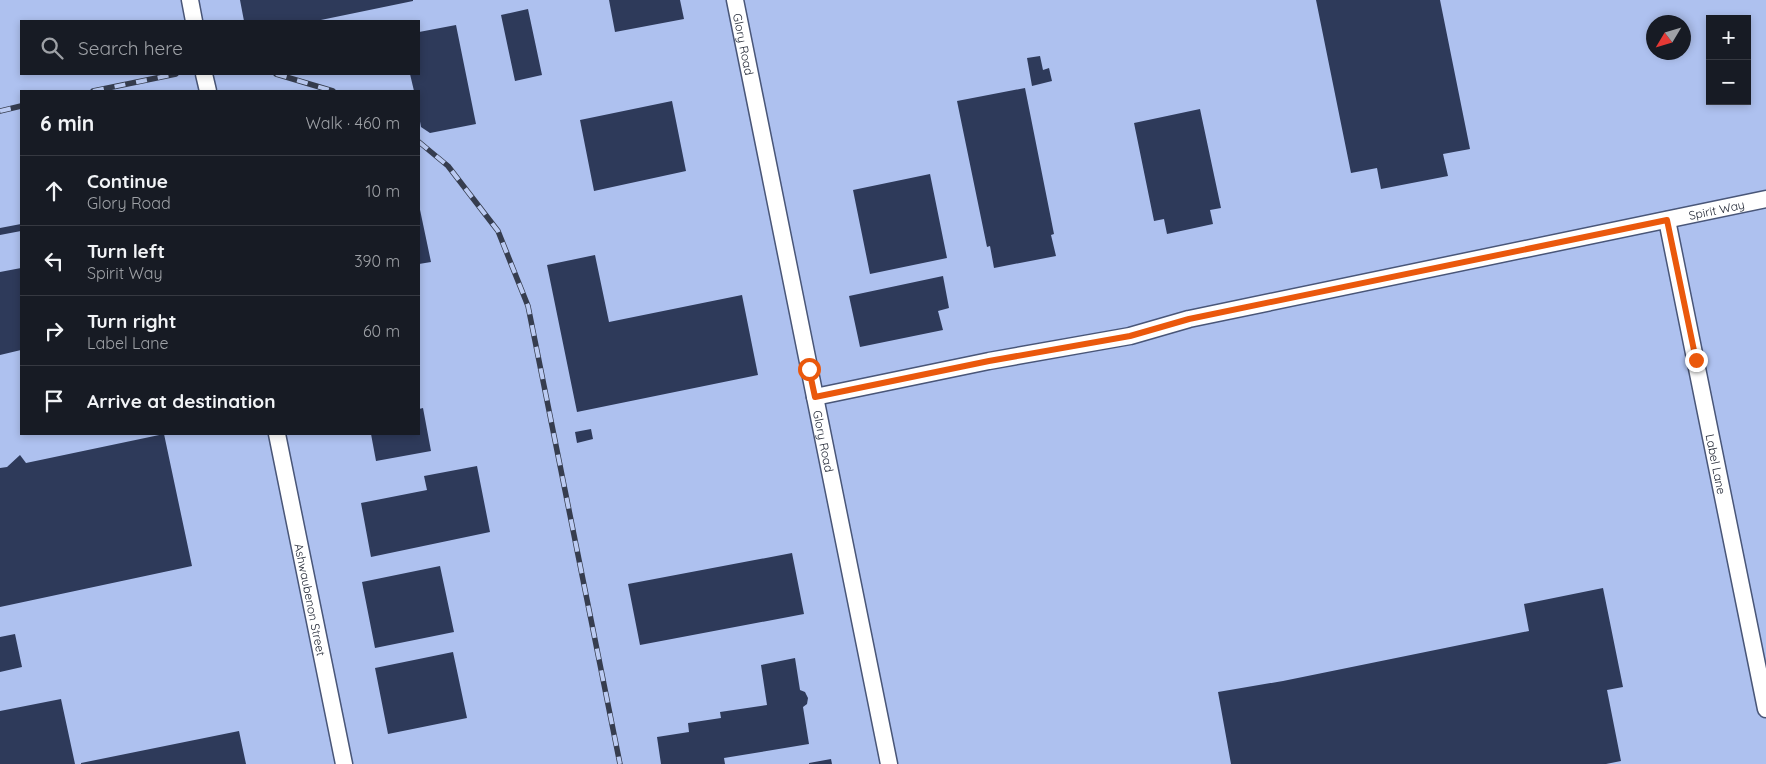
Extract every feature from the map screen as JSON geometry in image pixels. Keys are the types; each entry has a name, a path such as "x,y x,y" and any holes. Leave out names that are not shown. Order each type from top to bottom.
{"street":[{"path":"190,0 194,20"},
{"name":"Glory Road","path":"735,0 889,764"},
{"path":"204,75 208,90"},
{"name":"Spirit Way","path":"815,397 989,361 1130,336 1189,319 1766,199"},
{"name":"Label Lane","path":"1667,220 1766,709"},
{"name":"Ashwaubenon Street","path":"277,435 344,764"}],"shaded area":[{"path":"0,0 1766,0 1766,764 0,764"}],"building":[{"path":"240,0 413,0 321,20 244,20"},
{"path":"609,0 680,0 684,19 615,32"},
{"path":"1316,0 1440,0 1470,149 1443,154 1448,176 1381,189 1377,168 1351,173"},
{"path":"528,9 542,75 515,81 501,15"},
{"path":"456,25 476,124 430,133 421,127 420,90 414,90 410,75 420,75 420,32"},
{"path":"1040,56 1043,70 1049,68 1052,81 1032,86 1027,58"},
{"path":"1025,88 1054,234 1051,235 1056,256 994,268 990,246 987,247 957,101"},
{"path":"672,101 686,171 594,191 580,120"},
{"path":"1200,109 1221,208 1210,210 1213,224 1167,234 1164,219 1154,221 1134,123"},
{"path":"930,174 947,258 870,274 853,190"},
{"path":"420,210 431,262 420,264"},
{"path":"20,224 20,231 0,235 0,228"},
{"path":"595,255 609,322 742,295 758,375 577,412 547,265"},
{"path":"20,268 20,350 0,355 0,272"},
{"path":"943,276 949,308 938,311 943,330 860,347 849,296"},
{"path":"423,408 431,451 376,461 371,435 420,435 420,409"},
{"path":"591,429 593,439 577,443 575,432"},
{"path":"164,435 192,566 0,607 0,468 7,467 20,455 26,463"},
{"path":"477,466 490,532 371,557 361,503 427,490 424,476"},
{"path":"792,553 804,614 640,645 628,584"},
{"path":"440,566 454,632 375,648 362,582"},
{"path":"1603,588 1623,687 1607,690 1621,761 1606,764 1231,764 1218,692 1283,681 1529,631 1524,604"},
{"path":"15,634 22,667 0,672 0,637"},
{"path":"453,652 467,718 388,734 375,668"},
{"path":"795,658 800,690 805,692 808,698 807,704 803,707 809,744 724,758 725,764 661,764 657,737 689,732 688,723 721,718 720,712 767,705 761,665"},
{"path":"61,699 75,764 0,764 0,711"},
{"path":"239,731 246,764 81,764 81,763"},
{"path":"831,759 832,764 809,764 809,763"}],"railway":[{"path":"98,90 171,75"},
{"path":"279,75 330,90"},
{"path":"0,111 20,106"},
{"path":"420,143 448,166 498,231 528,306 620,764"}],"route":[{"path":"809,369 815,397 989,361 1130,336 1189,319 1667,220 1696,360"}]}
